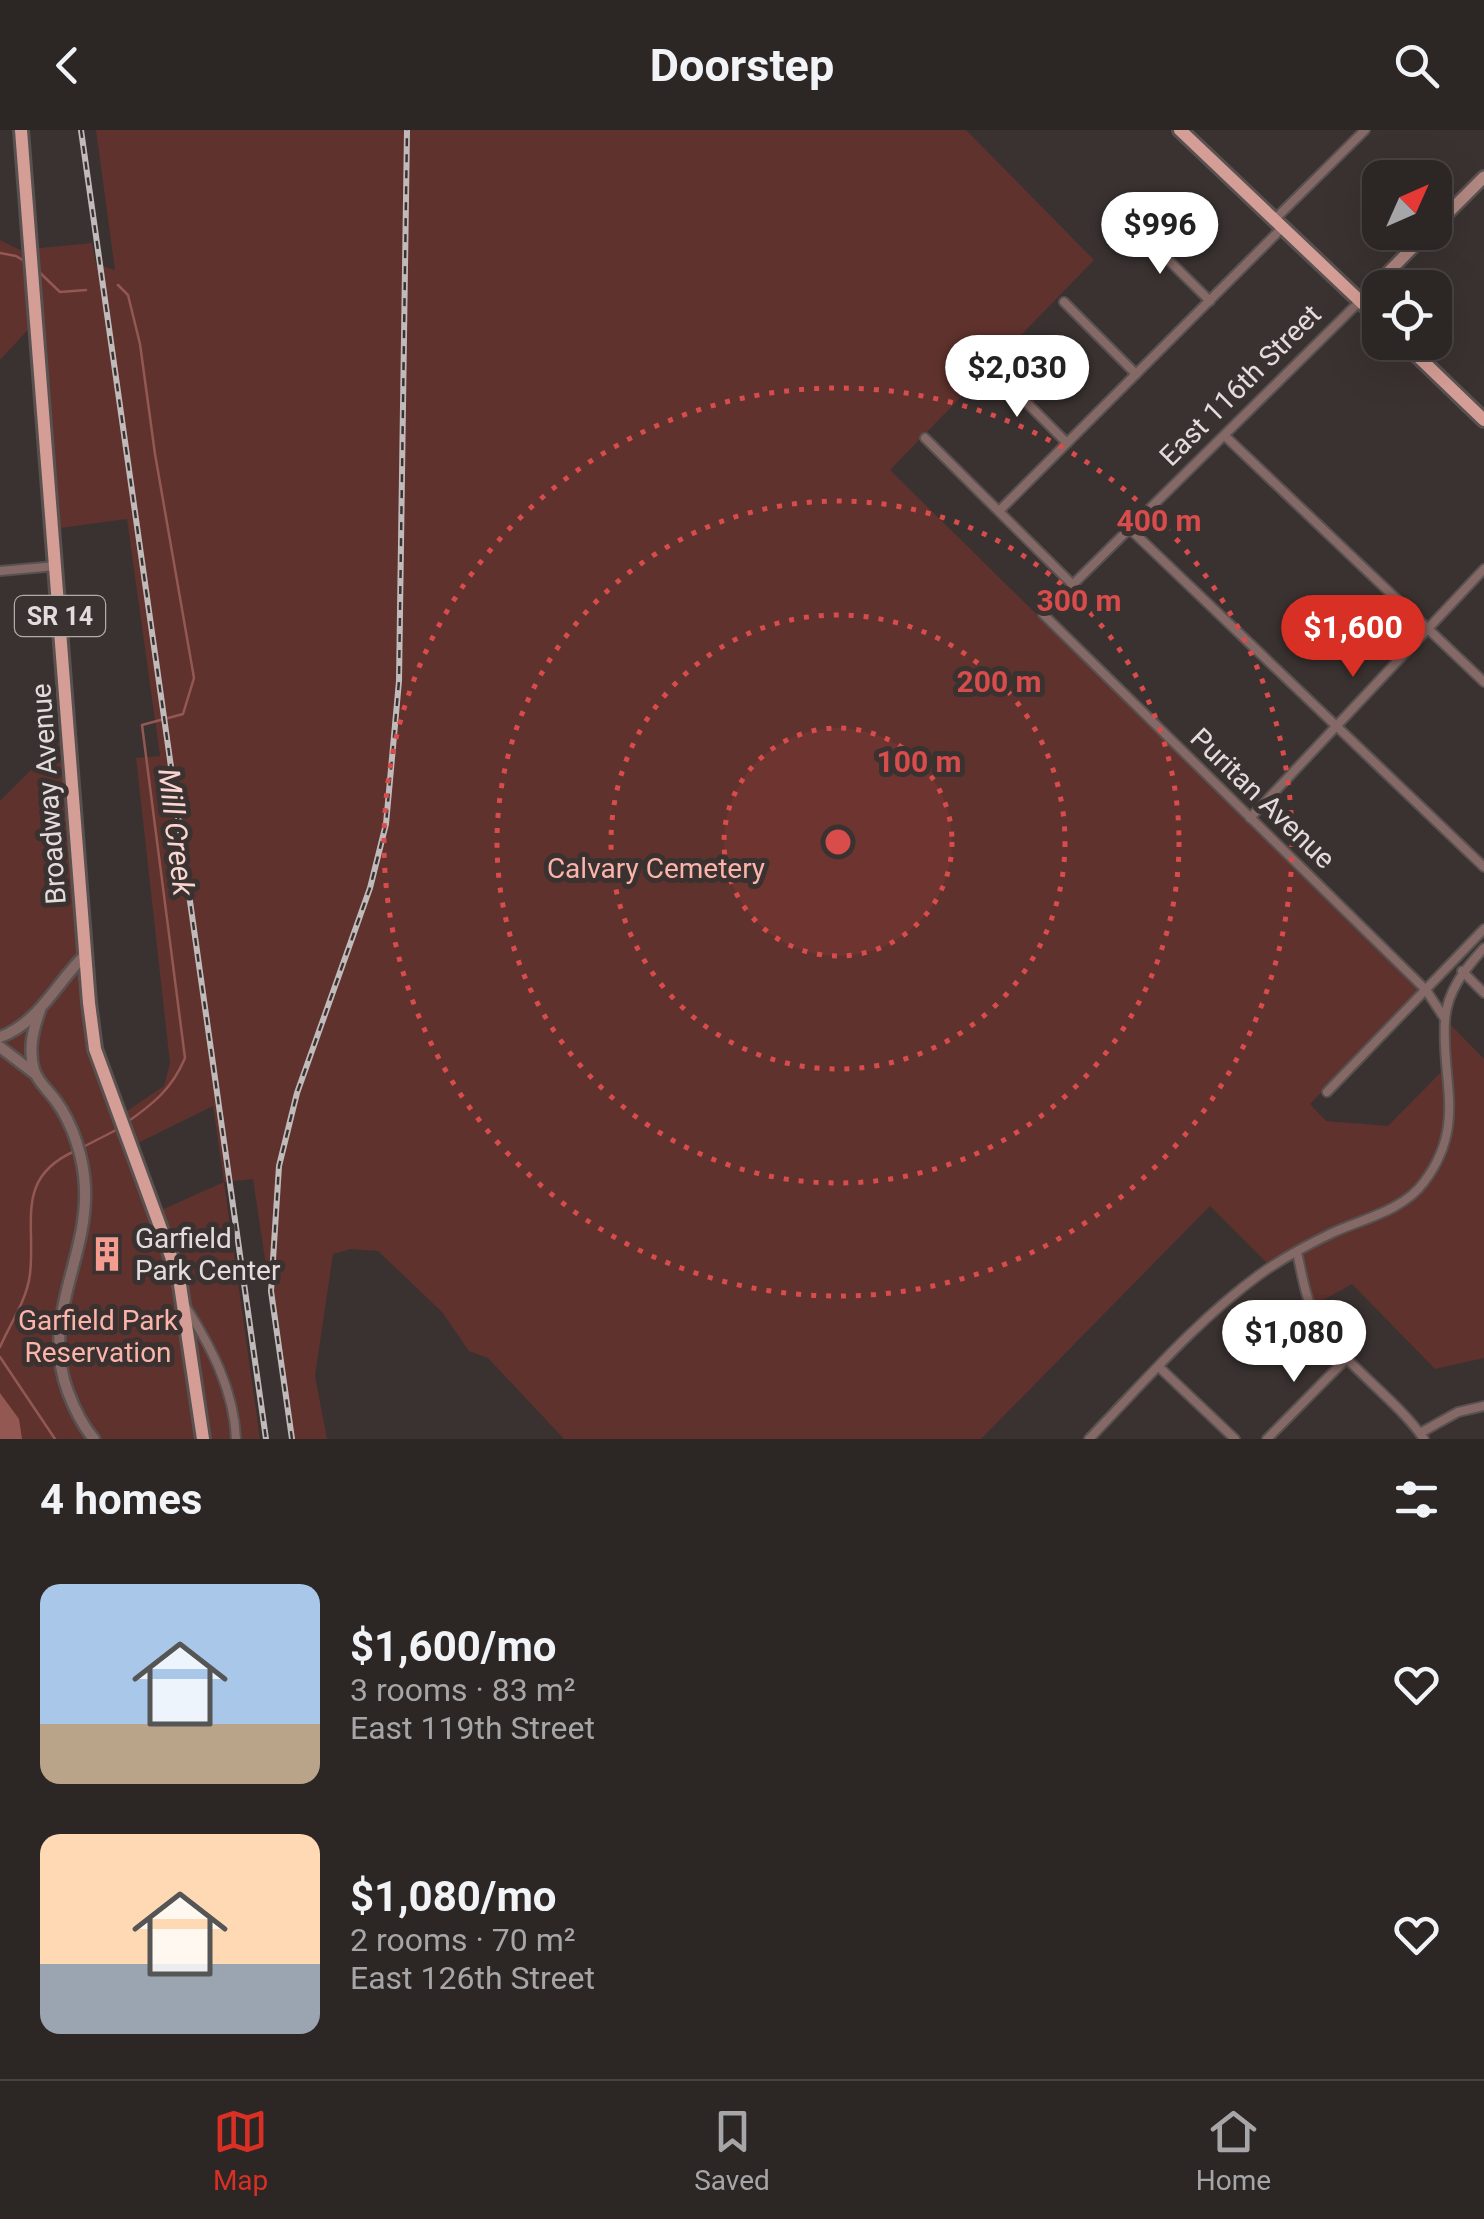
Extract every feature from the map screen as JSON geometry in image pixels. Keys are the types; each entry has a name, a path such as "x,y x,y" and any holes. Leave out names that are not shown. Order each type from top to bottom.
{"main road":[{"name":"Broadway Avenue","path":"21,130 95,1049 180,1278 204,1439"},
{"path":"1180,130 1195,137 1278,225 1360,301"},
{"path":"1452,209 1484,177"},
{"name":"East 116th Street","path":"1360,301 1410,250"},
{"path":"1422,360 1484,420"}],"street":[{"path":"1000,510 1210,301 1365,130"},
{"path":"1136,228 1210,301"},
{"name":"East 116th Street","path":"1043,614 1360,301"},
{"path":"1064,302 1136,374"},
{"path":"994,370 1067,443"},
{"path":"1225,436 1484,682"},
{"path":"925,438 1074,586"},
{"path":"1131,530 1484,868"},
{"path":"0,571 56,566"},
{"path":"1250,818 1484,569"},
{"name":"Puritan Avenue","path":"1043,614 1426,990 1445,1019"},
{"path":"1327,1092 1484,929"},
{"path":"1088,1439 1260,1274 1332,1233 1383,1213 1422,1186 1446,1138 1452,1107 1445,1019 1462,972 1484,948"},
{"path":"0,1037 22,1026 40,1010 85,955"},
{"path":"1452,961 1484,993"},
{"path":"34,1074 30,1046 40,1010"},
{"path":"0,1047 34,1074 60,1105 78,1150 85,1188 82,1228 62,1303 57,1339 61,1373 73,1405 94,1439"},
{"path":"1298,1252 1307,1296 1319,1325 1422,1436 1458,1412 1484,1406"},
{"path":"184,1303 213,1350 236,1422 236,1439"},
{"path":"1267,1439 1348,1357"},
{"path":"1160,1366 1234,1439"}],"green space":[{"name":"Calvary Cemetery","path":"96,130 966,130 1094,260 890,470 1420,992 1310,1104 1326,1121 1388,1126 1448,1065 1445,1019 1484,1059 1484,1358 1435,1369 1352,1284 1311,1307 1297,1252 1271,1267 1210,1206 981,1439 564,1439 488,1358 469,1351 442,1312 378,1251 350,1249 333,1254 315,1376 327,1439 292,1439 253,1179 224,1182 260,1439 0,1439 0,801 67,734 95,1049 121,1115 164,1086 170,1063 136,758 160,756 127,519 53,529 35,322 0,360 0,240 20,250 92,243 96,264 115,270","holes":["213,1106 224,1182 157,1212 132,1146"]}],"shaded area":[{"path":"0,1393 19,1419 22,1439 0,1439"}],"waterway":[{"name":"Mill Creek","path":"0,253 26,262"},
{"name":"Mill Creek","path":"37,270 60,292 86,290"},
{"name":"Mill Creek","path":"118,285 128,295 140,344 194,678 183,714 142,725 185,1058 161,1095 126,1123"},
{"name":"Mill Creek","path":"83,1147 120,1128"},
{"name":"Mill Creek","path":"0,1347 28,1284 36,1188 43,1174 75,1151"},
{"name":"Mill Creek","path":"0,1357 55,1439"}],"railway":[{"path":"81,130 266,1439"},
{"path":"292,1439 271,1291 279,1166 297,1093 370,888 386,824 399,681 407,130"}],"place":[{"name":"Garfield Park Center","path":"107,1254"}],"park label":[{"name":"Garfield Park Reservation","path":"98,1336"}]}
